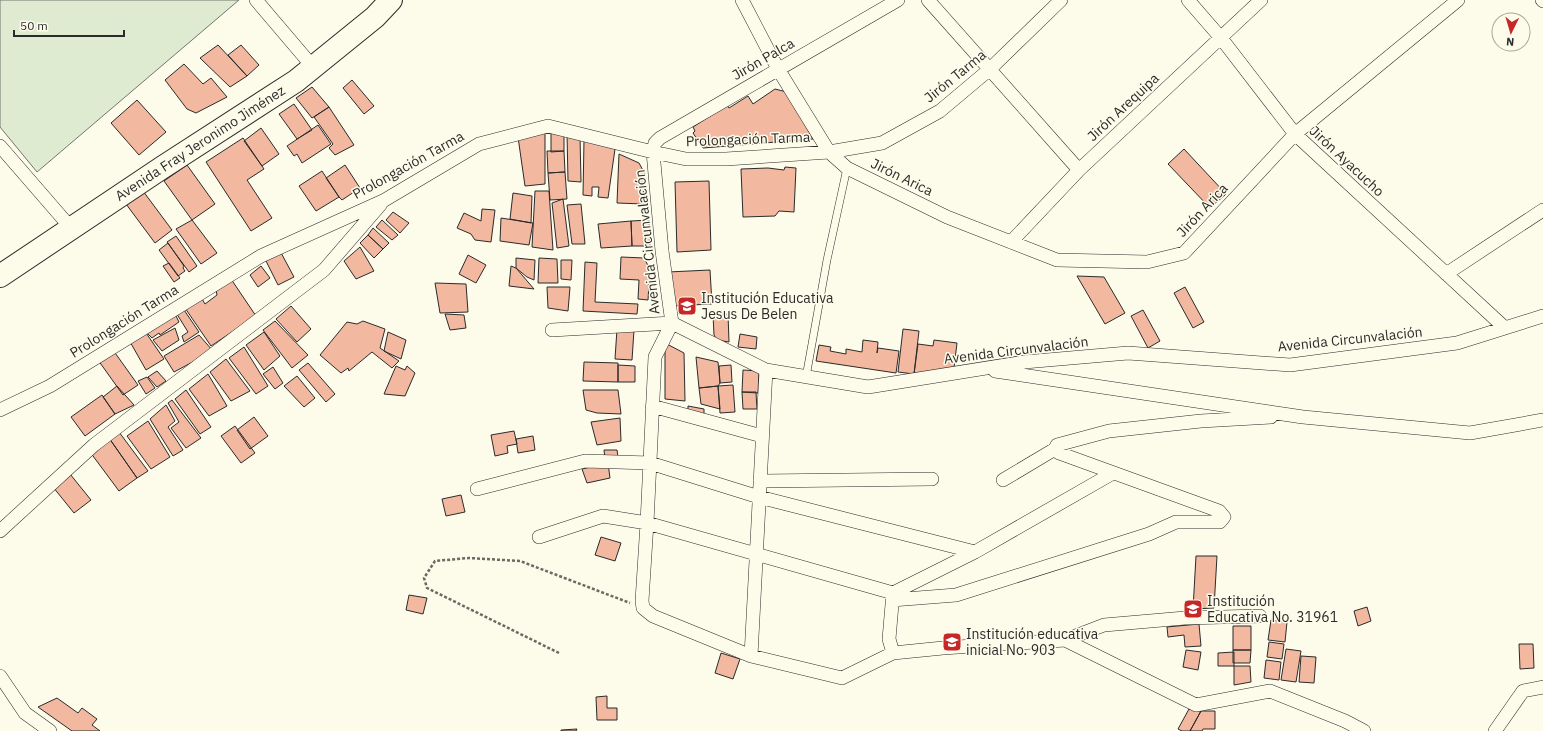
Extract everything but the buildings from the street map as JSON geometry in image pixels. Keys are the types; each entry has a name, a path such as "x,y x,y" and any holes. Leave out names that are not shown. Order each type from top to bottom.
{"highway":[{"name":"Avenida Fray Jeronimo Jiménez","path":"0,276 296,80 375,17 391,0"}],"street":[{"path":"256,0 312,67"},
{"name":"Jirón Arica","path":"742,0 778,69 829,152 847,168 947,217 1057,260 1147,262 1184,253 1295,134 1458,0"},
{"name":"Jirón Palca","path":"653,152 655,143 660,138 898,0"},
{"path":"928,0 1079,170"},
{"name":"Jirón Tarma","path":"829,152 882,143 940,111 990,69 1061,0"},
{"name":"Jirón Ayacucho","path":"1188,0 1221,38 1295,134 1504,328"},
{"name":"Jirón Arequipa","path":"1011,242 1079,170 1260,0"},
{"name":"Prolongación Tarma","path":"0,410 50,386 261,256 383,201 479,144 548,126 686,159 726,159 829,152"},
{"path":"0,146 71,228"},
{"name":"Avenida Circunvalación","path":"653,152 662,251 672,323 766,370 868,387 1024,362 1128,353 1290,365 1457,343 1543,316"},
{"path":"0,531 94,445 324,270 383,201"},
{"path":"1446,274 1543,210"},
{"path":"552,330 672,323 655,357 642,601 643,608 653,616 751,656 842,678 893,653 943,648 1065,640 1104,625 1185,618 1260,616"},
{"path":"981,369 1282,414 1470,433 1543,420"},
{"path":"751,656 766,370"},
{"path":"652,406 762,436"},
{"path":"1003,480 1055,449 1057,445 1109,431 1201,421 1262,419 1282,414"},
{"path":"539,537 603,516 647,523 756,554 892,597 956,596 1149,534 1176,522 1220,522 1224,517 1219,511 1058,453 1055,449"},
{"path":"477,490 585,461 650,462 759,497 975,552"},
{"path":"892,597 975,552 1113,473"},
{"path":"760,481 932,479"},
{"path":"892,597 889,639 893,653"},
{"path":"1065,640 1196,705 1270,691 1346,721 1364,731"},
{"path":"0,676 25,713 50,731"},
{"path":"1495,731 1523,691 1543,687"}],"lane":[{"path":"806,377 827,260 847,168"}],"path":[{"path":"559,653 427,588 424,578 435,561 469,558 520,561 643,608"}],"green space":[{"path":"0,0 239,0 37,172 0,127"}],"place":[{"name":"Institución Educativa Jesus De Belen","path":"687,306"},
{"name":"Institución Educativa No. 31961","path":"1193,609"},
{"name":"Institución educativa inicial No. 903","path":"952,642"}]}
